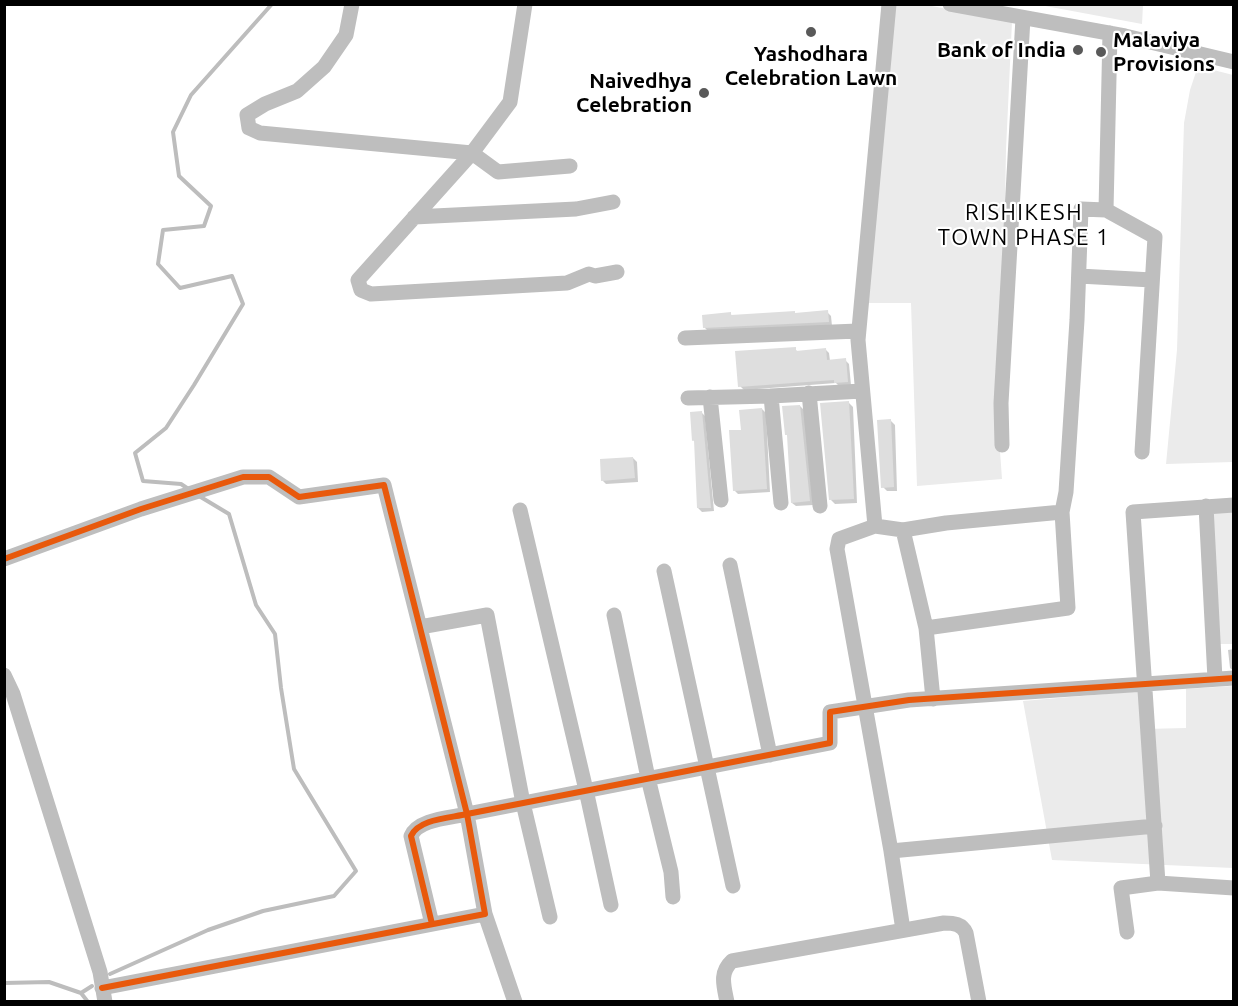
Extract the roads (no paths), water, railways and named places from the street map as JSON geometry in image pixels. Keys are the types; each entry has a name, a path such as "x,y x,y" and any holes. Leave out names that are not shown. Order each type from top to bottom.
{"street":[{"path":"352,4 346,35 324,68 297,91 265,104 247,115 249,128 260,133 472,153 498,172 570,165"},
{"path":"525,4 510,102 472,153 357,280 361,290 371,294 556,284 567,283 589,274 595,276 617,272"},
{"path":"875,526 858,331 889,4"},
{"path":"950,4 1110,33 1233,62"},
{"path":"1002,445 1001,403 1023,18"},
{"path":"1106,210 1110,33"},
{"path":"414,217 576,209 613,202"},
{"path":"926,628 1068,608 1062,512 1066,492 1081,209 1106,210 1155,237 1142,452"},
{"path":"1079,276 1152,280"},
{"path":"685,338 858,331"},
{"path":"688,398 862,391"},
{"path":"809,393 820,506"},
{"path":"771,396 781,503"},
{"path":"710,397 721,500"},
{"path":"4,559 141,509 243,477 269,477 299,496 384,485 467,814 484,914 515,1002"},
{"path":"1158,883 1133,512 1233,505"},
{"path":"1206,506 1215,679"},
{"path":"520,510 611,905"},
{"path":"903,930 837,549 839,539 875,526 903,530 946,523 1062,512"},
{"path":"903,530 926,628 933,699"},
{"path":"729,566 770,755"},
{"path":"664,571 733,886"},
{"path":"420,627 487,615 523,803 550,917"},
{"path":"614,615 648,778 672,872 673,897"},
{"path":"4,675 13,694 93,949 104,995 484,914"},
{"path":"432,924 411,836 414,829 423,824 830,743 830,712 933,699 1233,678"},
{"path":"891,851 1155,826"},
{"path":"1127,932 1120,888 1158,883 1233,888"},
{"path":"727,1002 723,976 725,968 732,961 944,923 958,924 964,928 979,1002"}],"waterway":[{"path":"190,490 181,484 143,481 135,453 166,428 243,304 232,276 180,288 158,264 163,230 204,226 211,206 179,176 173,132 191,95 272,4"},
{"path":"110,974 208,930 263,911 334,896 356,871 294,769 275,634 256,605 229,514 199,496"},
{"path":"4,983 49,982 81,993 92,986"},
{"path":"81,993 88,1002"}],"place":[{"name":"Yashodhara Celebration Lawn","path":"811,32"},
{"name":"Bank of India","path":"1078,50"},
{"name":"Malaviya Provisions","path":"1101,52"},
{"name":"Naivedhya Celebration","path":"704,93"}],"district":[{"name":"RISHIKESH TOWN PHASE 1","path":"1024,226"}]}
